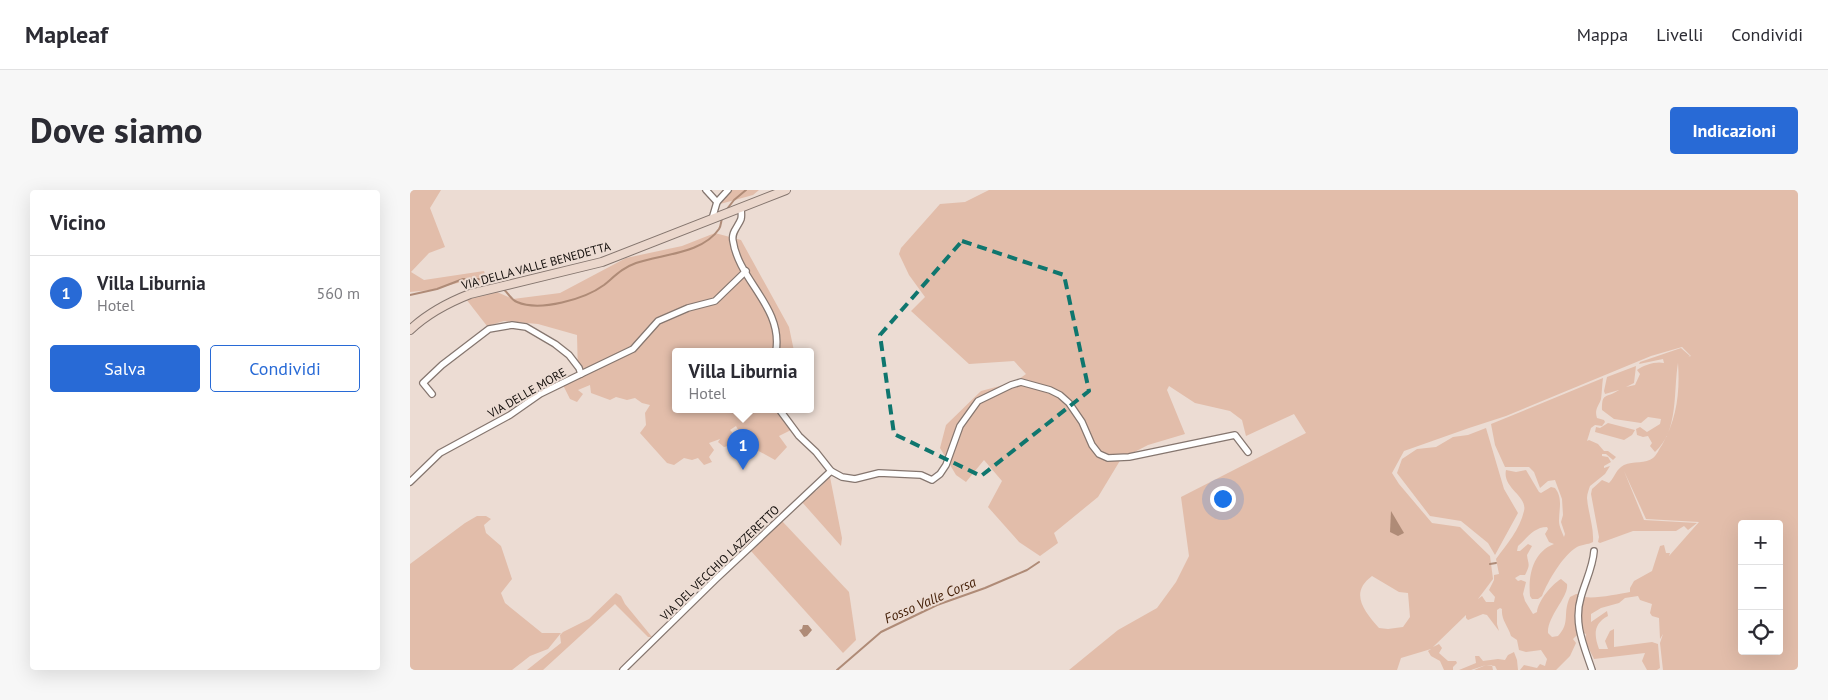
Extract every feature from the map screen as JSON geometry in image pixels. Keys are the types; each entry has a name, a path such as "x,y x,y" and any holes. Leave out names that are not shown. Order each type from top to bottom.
{"main road":[{"name":"VIA DELLA VALLE BENEDETTA","path":"410,330 437,308 470,294 602,262 786,190"}],"street":[{"path":"706,190 717,202"},
{"path":"715,218 717,202 728,190"},
{"path":"741,208 740,220 733,233 732,240 739,260 766,302 776,330 776,348"},
{"path":"580,374 633,349 658,321 688,308 715,301 746,271"},
{"name":"VIA DELLE MORE","path":"410,482 440,453 510,415 540,394 580,374 579,368 569,355 555,344 526,327 512,325 488,329 442,365 423,383 432,394"},
{"path":"782,413 799,436 816,452 831,471 842,477 855,479 879,473 921,475 932,480 940,474 946,465 960,426 978,401 1021,382 1050,390 1060,395 1069,403 1082,422 1092,445 1099,454 1108,458 1129,456 1235,435 1248,452"},
{"name":"VIA DEL VECCHIO LAZZERETTO","path":"623,670 831,471"},
{"path":"1592,670 1578,631 1578,609 1594,551"}],"highlighted area":[{"path":"962,241 1064,275 1089,391 981,476 894,434 880,335"}],"shaded area":[{"path":"410,190 441,190 430,208 445,247 429,253 411,272 424,280 484,271 485,274 492,277 503,277 503,281 477,284 469,280 431,290 410,292"},
{"path":"732,190 759,190 753,195 720,204"},
{"path":"989,190 1798,190 1798,670 1663,670 1660,643 1663,634 1660,639 1659,618 1652,616 1650,613 1652,604 1640,600 1638,596 1625,598 1619,603 1601,608 1591,614 1591,622 1607,611 1608,616 1597,626 1596,630 1599,649 1608,649 1605,641 1610,631 1614,629 1614,647 1652,642 1658,644 1660,668 1657,670 1647,670 1642,661 1645,653 1594,659 1585,641 1586,634 1581,632 1581,609 1585,597 1601,597 1630,592 1634,581 1652,571 1660,546 1664,545 1666,553 1670,553 1669,556 1699,522 1646,519 1624,471 1644,520 1697,523 1688,530 1684,526 1676,531 1633,531 1600,543 1598,542 1599,537 1591,494 1592,489 1602,480 1609,483 1624,465 1647,461 1653,458 1663,443 1655,452 1650,446 1652,443 1648,436 1637,435 1636,429 1640,427 1647,432 1660,424 1661,419 1648,417 1641,423 1614,419 1602,410 1604,398 1619,390 1605,394 1607,377 1636,366 1634,383 1626,387 1635,385 1640,374 1637,370 1650,364 1664,363 1663,359 1639,364 1640,362 1681,348 1690,356 1688,357 1691,356 1682,347 1651,356 1506,416 1404,451 1392,473 1432,523 1460,527 1490,556 1493,579 1478,599 1482,596 1486,602 1494,602 1495,597 1489,590 1494,580 1494,575 1499,574 1496,559 1516,530 1524,511 1522,501 1508,482 1506,470 1516,472 1526,470 1541,493 1551,487 1555,488 1560,500 1559,521 1564,537 1565,534 1561,522 1563,515 1562,499 1555,480 1548,481 1540,488 1534,472 1529,467 1505,467 1495,445 1491,424 1603,378 1601,399 1596,412 1597,418 1605,422 1602,426 1595,425 1591,428 1587,441 1598,444 1604,451 1608,451 1616,457 1613,460 1606,454 1602,454 1602,456 1608,457 1611,462 1604,466 1604,468 1610,466 1605,474 1590,486 1588,493 1587,498 1593,542 1577,547 1566,556 1552,576 1542,596 1538,599 1532,599 1530,596 1531,572 1541,553 1554,544 1549,542 1545,534 1548,529 1547,527 1542,527 1531,534 1518,546 1517,551 1520,551 1528,544 1532,546 1527,555 1529,566 1525,575 1515,578 1518,581 1526,582 1523,594 1533,614 1537,612 1546,593 1554,585 1561,579 1567,584 1565,595 1554,613 1549,627 1548,633 1552,637 1558,636 1562,631 1570,597 1579,594 1576,604 1578,634 1573,639 1576,643 1570,656 1556,670 1520,670 1524,665 1537,668 1540,664 1545,666 1547,659 1541,650 1526,652 1519,650 1517,640 1511,636 1500,608 1497,610 1499,631 1487,615 1483,614 1468,620 1466,615 1433,647 1439,644 1442,648 1439,653 1448,661 1456,661 1457,663 1453,670 1444,670 1440,661 1431,656 1428,651 1431,649 1401,658 1397,670 1069,670 1118,630 1157,608 1176,582 1189,556 1181,497 1306,433 1294,414 1246,436 1242,420 1230,411 1195,403 1169,386 1167,390 1185,434 1148,445 1121,459 1098,497 1054,533 1058,543 1040,556 1019,542 988,507 1002,481 984,460 966,482 956,475 940,448 946,425 981,391 1015,382 1026,374 1014,361 969,364 911,311 925,297 909,275 899,254 901,248 940,204 965,202","holes":["1678,363 1676,405 1672,421 1677,375","1372,576 1399,592 1408,593 1410,617 1403,627 1388,629 1379,628 1368,615 1361,602 1360,595 1365,582"]},
{"path":"715,233 741,240 789,327 793,348 672,348 672,413 780,413 791,430 779,436 787,447 775,460 746,444 736,426 730,430 735,435 728,446 724,447 718,442 720,439 709,443 714,450 709,457 712,462 704,465 698,458 692,460 684,458 674,465 667,463 640,433 646,425 645,413 650,405 642,403 635,398 627,400 616,397 610,400 591,393 590,385 578,390 583,394 577,402 570,399 563,385 578,375 577,335 538,324 504,321 487,326 466,299 497,292 513,299 560,293 626,258 682,246"},
{"path":"1608,423 1635,430 1632,435 1624,440 1595,432 1596,427 1600,428"},
{"path":"1486,428 1504,489 1518,513 1495,555 1488,543 1461,521 1430,516 1397,473 1402,459 1417,449 1436,447 1453,437 1468,435"},
{"path":"830,477 842,538 841,546 802,502"},
{"path":"1391,511 1404,533 1398,536 1390,532"},
{"path":"477,516 486,516 491,519 484,525 486,533 501,546 512,579 501,593 505,603 542,633 561,633 548,649 530,656 512,670 410,670 410,564"},
{"path":"782,521 849,592 856,640 843,653 751,551"},
{"path":"616,593 621,596 625,604 652,637 648,637 615,604 543,670 527,670 561,643 560,635 563,632 589,619"},
{"path":"803,625 808,625 812,630 804,637 799,630 802,629"},
{"path":"1514,652 1518,670 1497,670 1495,666 1492,666 1493,670 1474,670 1486,665 1471,670 1459,670 1476,663 1475,656 1479,656 1483,661 1505,660 1508,655"}],"waterway":[{"path":"727,209 746,190"},
{"path":"503,289 515,301 527,305 550,305 574,299 596,290 631,265 681,252 703,244 719,229 722,218"},
{"path":"410,295 437,289 463,279 484,279 495,284"},
{"name":"Fosso Valle Corsa","path":"837,670 881,632 937,605 985,588 1027,570 1039,562"},
{"path":"1490,564 1496,563"}],"place":[{"name":"Villa Liburnia","path":"743,470"}]}
